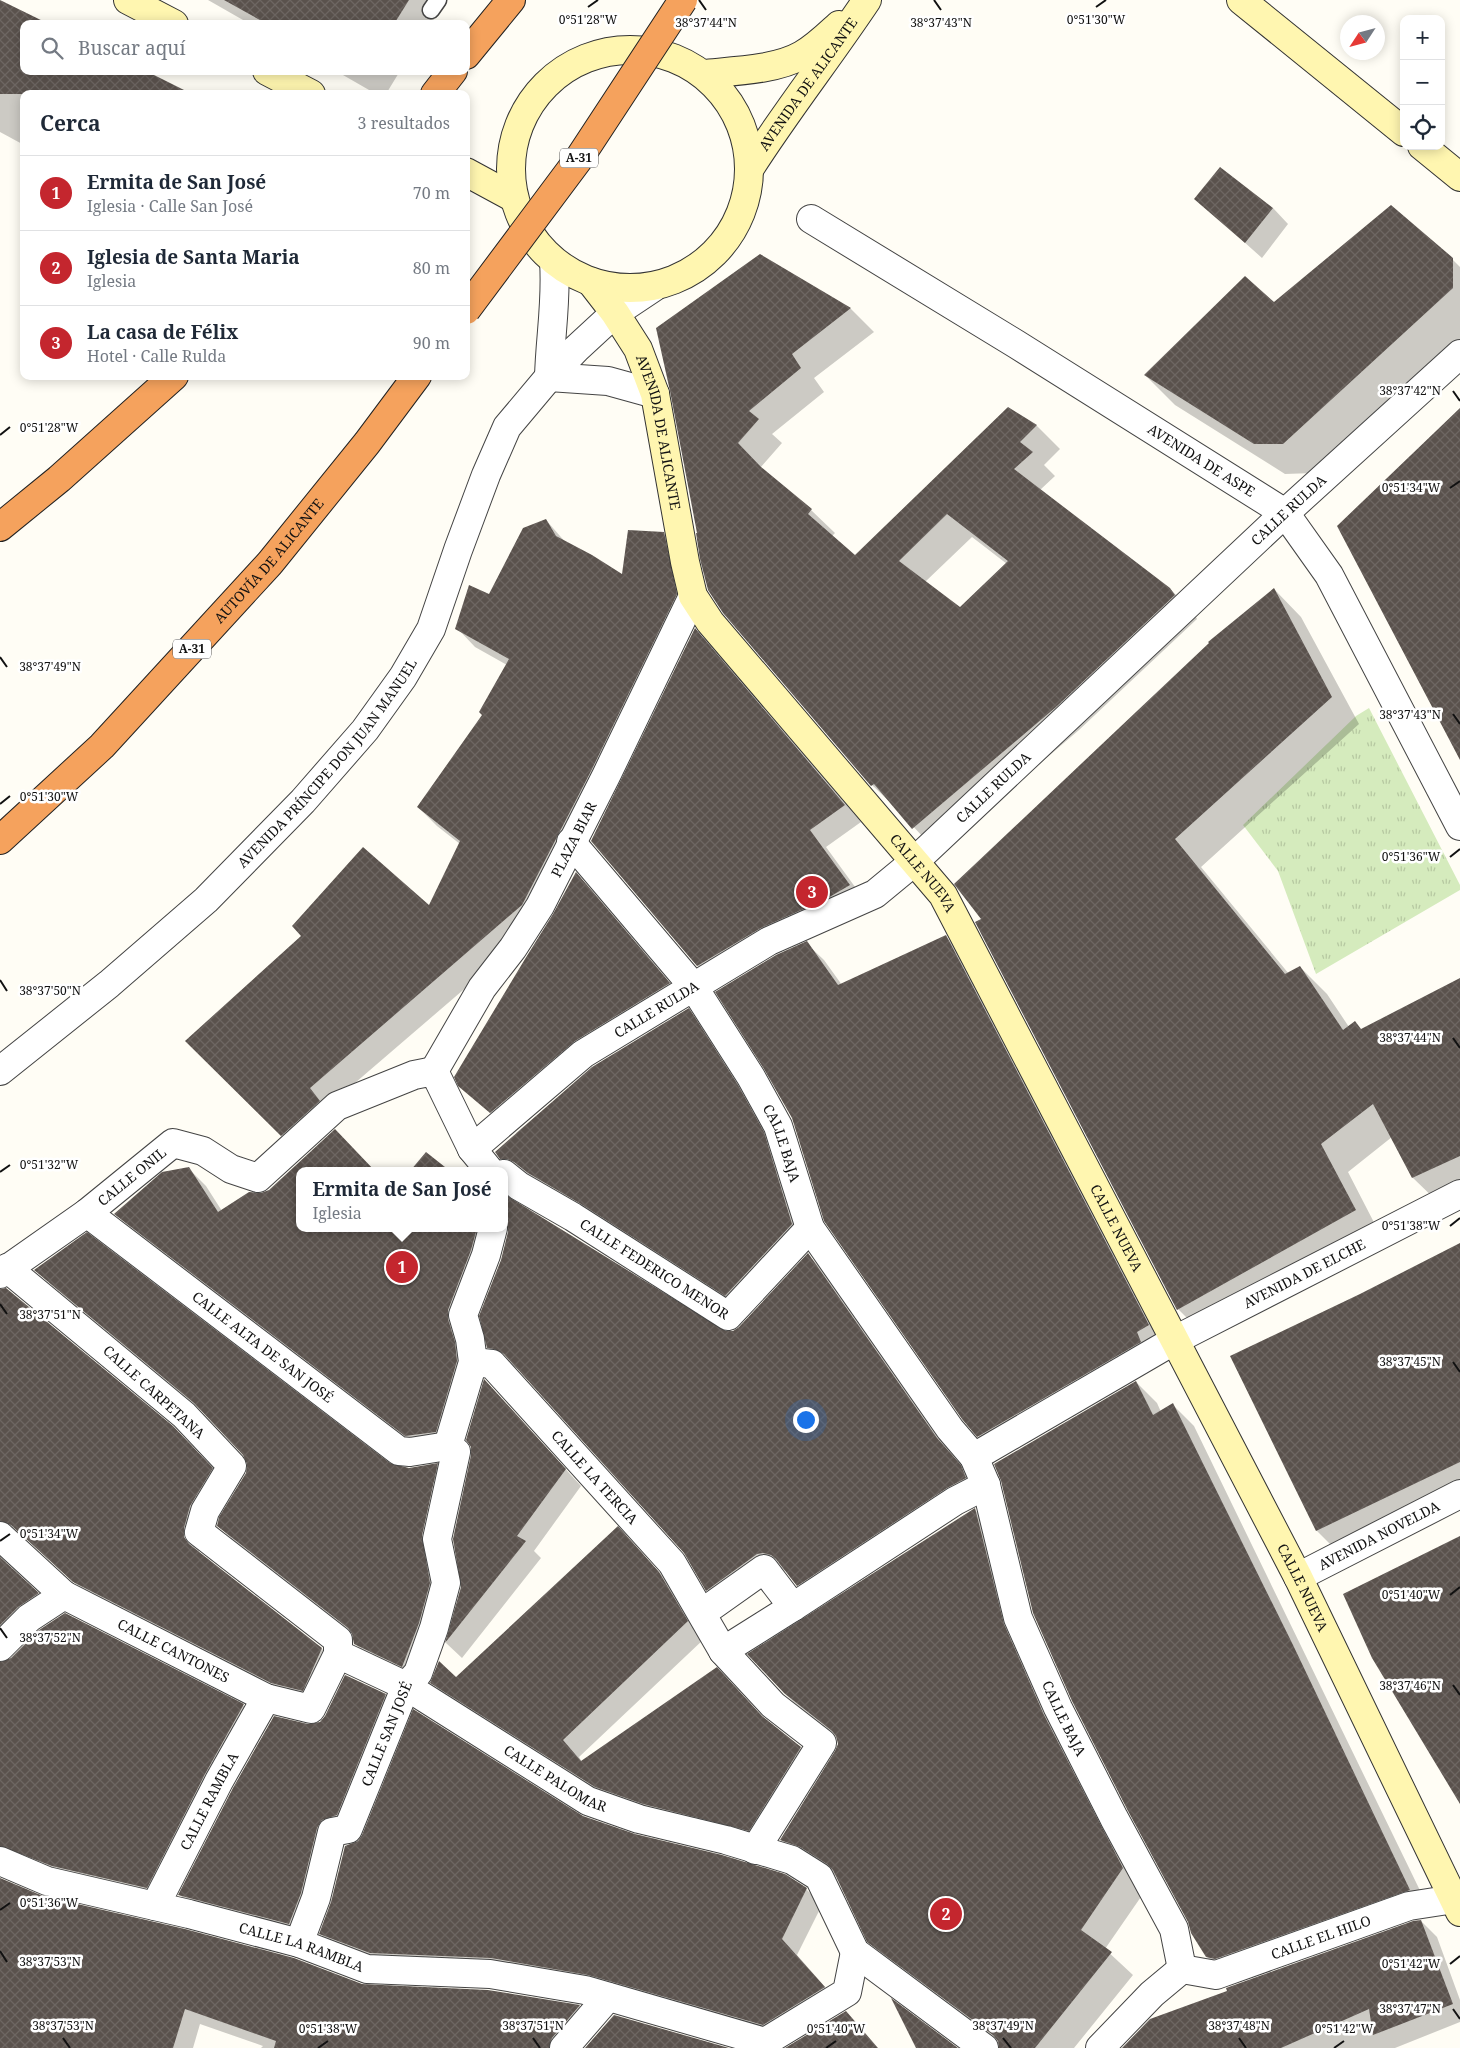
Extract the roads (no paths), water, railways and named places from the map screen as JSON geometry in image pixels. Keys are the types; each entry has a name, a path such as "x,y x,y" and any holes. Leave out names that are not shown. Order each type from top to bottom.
{"highway":[{"path":"470,50 511,0"},
{"name":"A-31","path":"470,305 578,160 683,0"},
{"path":"438,90 450,75"},
{"path":"0,527 66,473 170,380"},
{"name":"AUTOVÍA DE ALICANTE","path":"0,840 102,746 270,564 367,443 414,380"}],"street":[{"path":"128,0 166,20"},
{"name":"AVENIDA DE ALICANTE","path":"702,74 775,65 801,56 820,43 866,0"},
{"name":"AVENIDA DE ALICANTE","path":"750,168 781,120 822,67 866,0"},
{"path":"1240,0 1400,129"},
{"path":"638,49 672,57 702,74 728,100 744,133 750,168 743,209 723,245 693,272 654,287 622,289 591,282 572,274 554,262 528,233 514,198 510,170 513,143 522,116 542,87 570,65 602,52 638,49"},
{"path":"275,75 303,90"},
{"path":"1427,150 1460,177"},
{"path":"470,174 514,198"},
{"name":"AVENIDA DE ASPE","path":"811,219 1016,344 1285,513 1329,575 1460,826"},
{"path":"554,262 556,281 549,377 608,381 655,394"},
{"name":"AVENIDA DE ALICANTE","path":"591,282 615,313 638,349 655,394 684,562 693,596"},
{"name":"AVENIDA PRÍNCIPE DON JUAN MANUEL","path":"0,1071 109,984 206,900 303,801 365,730 403,677 431,630 461,540 507,427 549,377 615,313 654,287"},
{"name":"CALLE RULDA","path":"472,1149 583,1054 769,941 874,894 915,861 1285,513 1460,354"},
{"name":"PLAZA BIAR","path":"434,1071 482,988 513,948 540,906 606,776 693,596"},
{"name":"CALLE NUEVA","path":"693,596 710,622 943,895 1298,1577 1458,1903"},
{"name":"CALLE BAJA","path":"571,842 693,986 751,1076 778,1126 810,1228 950,1429 974,1456 986,1485 1018,1618 1058,1708 1114,1818 1174,1929 1182,1969"},
{"path":"434,1071 472,1149 487,1167"},
{"name":"CALLE ONIL","path":"4,1271 88,1213 173,1143 203,1152 231,1169 258,1178 337,1106 414,1075 434,1071"},
{"path":"472,1149 495,1167"},
{"name":"CALLE FEDERICO MENOR","path":"508,1177 519,1186 572,1217 728,1316 810,1228"},
{"name":"AVENIDA DE ELCHE","path":"1175,1340 1460,1194"},
{"name":"CALLE ALTA DE SAN JOSÉ","path":"88,1213 399,1450 410,1452 448,1446"},
{"name":"CALLE SAN JOSÉ","path":"299,1943 316,1898 332,1832 348,1829 406,1686 418,1673 434,1628 446,1583 437,1539 456,1452 448,1446 473,1362 470,1339 463,1316 486,1255 492,1232"},
{"name":"CALLE CARPETANA","path":"4,1271 184,1415 232,1466 205,1511 199,1532 338,1640 338,1654"},
{"path":"974,1456 1175,1340"},
{"name":"CALLE LA TERCIA","path":"473,1362 492,1364 672,1563 723,1651 773,1705 822,1743 755,1850"},
{"path":"723,1651 955,1502 986,1485"},
{"name":"AVENIDA NOVELDA","path":"1298,1577 1460,1494"},
{"name":"CALLE CANTONES","path":"0,1536 64,1595 266,1698 311,1709 338,1654"},
{"path":"702,1613 764,1569 793,1607"},
{"path":"0,1648 29,1618 64,1595"},
{"name":"CALLE PALOMAR","path":"338,1654 406,1686 588,1801 639,1819 726,1840 792,1860 819,1877 854,1952"},
{"name":"CALLE RAMBLA","path":"155,1906 219,1781 266,1698"},
{"name":"CALLE LA RAMBLA","path":"0,1861 47,1881 155,1906 299,1943 367,1969 490,1974 585,1990 769,2045 848,1992 854,1952"},
{"name":"CALLE EL HILO","path":"1182,1969 1216,1975 1410,1906 1458,1903"},
{"path":"854,1952 984,2048"},
{"path":"1104,2046 1152,1994 1182,1969"},
{"path":"564,2048 608,1997"}],"place":[{"name":"La casa de Félix","path":"812,892"},
{"name":"Ermita de San José","path":"402,1267"},
{"name":"Iglesia de Santa Maria","path":"946,1914"}]}
